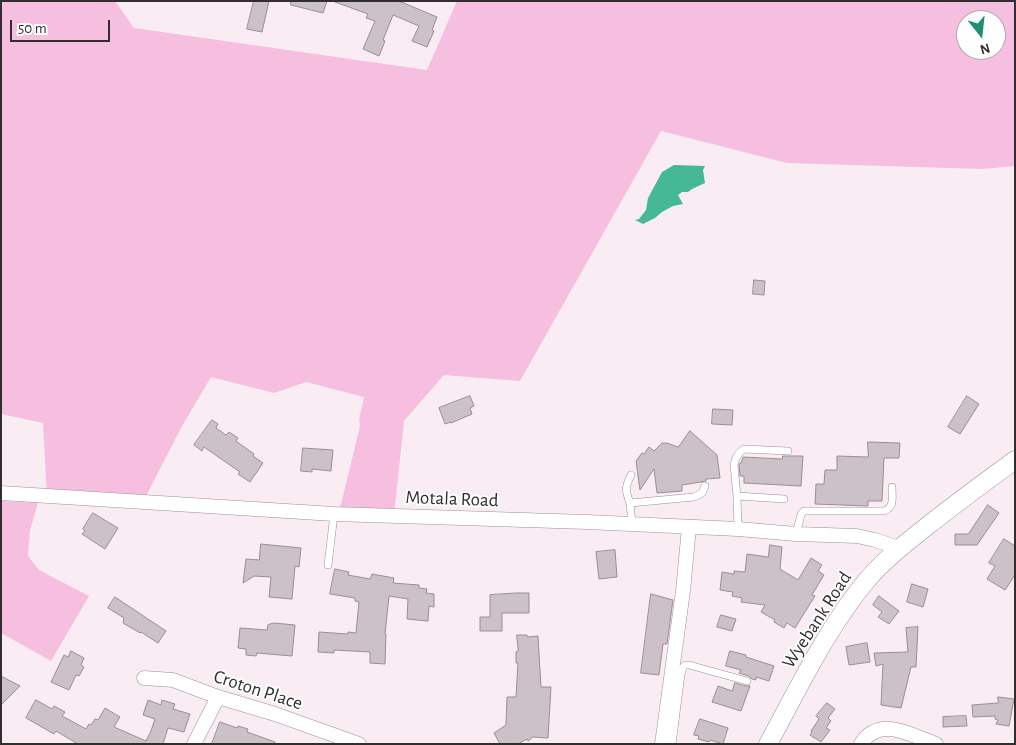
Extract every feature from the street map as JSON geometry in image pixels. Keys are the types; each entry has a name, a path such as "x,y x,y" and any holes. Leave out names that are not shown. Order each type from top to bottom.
{"street":[{"name":"Wyebank Road","path":"768,744 821,649 848,605 868,579 900,548 1015,460"},
{"name":"Motala Road","path":"1,493 334,514 689,526 796,534 857,536 900,548"},
{"path":"662,744 683,591 689,526"},
{"name":"Croton Place","path":"144,678 173,680 359,744"},
{"path":"194,744 218,697"},
{"path":"861,744 871,732 892,728 936,744"}],"lane":[{"path":"738,529 734,465 740,451 744,449 788,451"},
{"path":"631,475 626,484 626,489 630,503 632,524"},
{"path":"630,503 694,497 702,493 705,486"},
{"path":"796,534 802,512 804,511 884,511 890,509 892,506 892,487"},
{"path":"737,496 784,499"},
{"path":"328,565 334,514"},
{"path":"672,744 681,674 685,665 747,681"}],"shaded area":[{"path":"1,1 115,1 134,28 427,70 457,1 1015,1 1015,166 982,169 787,163 661,131 520,381 444,375 404,421 394,516 337,515 360,426 359,420 364,397 306,382 274,393 211,377 181,428 142,504 47,498 43,423 1,414"},
{"path":"674,165 705,166 703,170 705,183 678,195 683,204 673,206 643,224 635,220 639,219 646,210 648,198 662,172"},
{"path":"1,501 38,503 30,530 28,556 39,570 89,596 51,661 1,633"}],"building":[{"path":"254,1 269,1 262,32 247,29"},
{"path":"291,1 327,1 323,13 291,5"},
{"path":"335,1 399,1 437,17 432,30 434,31 427,47 412,41 419,26 393,15 379,56 363,49 375,21 366,18 368,14"},
{"path":"754,280 765,281 764,295 753,294"},
{"path":"470,396 474,406 470,408 472,414 445,424 439,408"},
{"path":"967,396 979,404 960,434 948,427"},
{"path":"713,409 733,410 732,425 712,424"},
{"path":"212,420 218,424 216,428 226,435 229,432 238,438 236,441 263,463 250,482 238,474 240,472 204,447 202,451 194,445"},
{"path":"690,431 717,455 720,478 706,479 706,481 682,485 682,491 657,493 654,469 640,490 636,461 642,453 644,454 649,447 654,451 662,443 678,447"},
{"path":"868,442 900,443 899,458 884,458 882,501 868,501 868,506 815,504 816,484 824,484 825,470 837,470 837,456 868,457"},
{"path":"303,448 333,450 331,471 312,469 312,472 301,471"},
{"path":"783,456 803,456 801,486 744,483 744,476 740,476 739,465 743,457 782,459"},
{"path":"988,505 999,513 977,545 955,545 955,534 968,534"},
{"path":"93,513 118,528 105,549 82,534"},
{"path":"1004,539 1015,546 1015,575 1005,590 987,579 995,566 989,563"},
{"path":"261,544 301,548 299,567 295,566 292,599 269,597 271,577 254,576 243,583 246,559 259,560"},
{"path":"770,545 782,547 780,569 798,580 811,558 822,565 818,571 824,575 812,595 815,596 795,628 787,623 784,628 774,622 775,620 761,612 765,605 741,602 742,598 732,596 733,592 720,590 722,572 734,574 734,571 745,572 747,554 768,557"},
{"path":"615,550 617,577 599,579 596,552"},
{"path":"335,569 349,572 348,575 370,579 372,574 394,578 393,583 419,585 419,588 427,589 426,593 434,594 434,607 429,606 428,621 407,619 408,599 389,596 385,634 385,664 370,663 370,652 334,650 334,653 318,652 319,632 356,633 359,602 355,601 355,598 330,594"},
{"path":"912,584 928,589 923,607 907,602"},
{"path":"529,593 529,613 502,613 502,631 480,631 480,617 490,617 490,595"},
{"path":"651,594 673,600 667,644 663,644 659,675 641,673"},
{"path":"879,596 899,611 889,624 878,617 882,612 873,605"},
{"path":"115,597 166,631 158,643 123,623 124,618 108,608"},
{"path":"721,615 736,619 732,631 717,627"},
{"path":"274,623 295,625 292,656 257,653 256,656 246,655 246,649 238,648 240,628 267,630 268,625"},
{"path":"918,627 916,667 911,667 901,708 881,705 883,664 876,666 874,653 908,652 906,628"},
{"path":"517,635 527,635 527,637 538,636 541,687 551,687 548,738 533,737 528,741 527,739 518,744 500,744 494,733 506,725 507,697 516,697"},
{"path":"867,643 870,662 849,665 846,647"},
{"path":"71,651 84,658 81,665 84,667 79,676 76,675 69,690 51,682 64,655 68,657"},
{"path":"730,651 774,666 769,681 756,677 756,680 752,679 739,673 741,670 726,666"},
{"path":"1,676 20,686 1,705"},
{"path":"735,683 750,686 741,711 712,702 718,686 732,691"},
{"path":"998,697 1014,699 1009,726 996,724 998,720 995,719 995,716 973,717 972,705 998,703"},
{"path":"36,700 52,709 54,706 65,712 62,716 86,729 95,719 98,720 105,708 120,717 114,727 146,741 155,719 143,715 148,700 161,705 162,700 175,704 173,709 190,714 184,732 168,728 163,744 78,744 56,731 54,734 26,718"},
{"path":"827,703 835,709 828,718 831,721 826,728 830,730 821,742 810,735 819,719 816,716"},
{"path":"966,716 967,726 943,727 943,717"},
{"path":"700,719 728,728 723,744 698,739 699,736 694,735"},
{"path":"220,722 237,728 238,726 248,729 247,732 275,742 275,744 212,744"}]}
